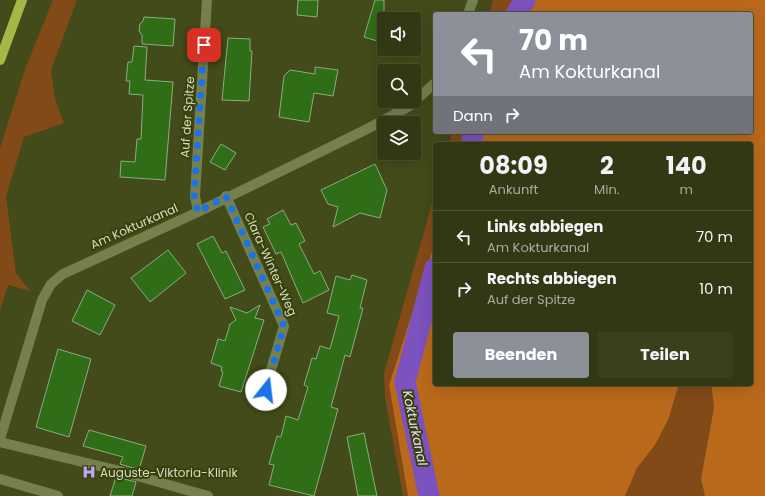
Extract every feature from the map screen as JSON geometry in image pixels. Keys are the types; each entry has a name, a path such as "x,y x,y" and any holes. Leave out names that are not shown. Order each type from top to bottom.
{"main road":[{"path":"0,60 22,0"}],"street":[{"name":"Auf der Spitze","path":"198,212 194,196 207,0"},
{"path":"469,12 473,0"},
{"name":"Am Kokturkanal","path":"0,440 42,300 51,284 63,274 83,263 198,212 226,196 367,129 408,107 433,85"},
{"name":"Clara-Winter-Weg","path":"226,196 284,326 266,390"},
{"path":"0,440 208,496"},
{"path":"0,479 58,496"}],"shaded area":[{"path":"53,0 77,0 51,70 55,99 64,123 24,137 6,197 16,273 30,291 8,285 0,311 0,148 25,69"},
{"path":"493,0 519,0 512,12 490,12"},
{"path":"520,0 765,0 765,496 705,496 701,479 714,407 711,386 753,386 753,142 467,142 469,134 753,134 753,12 512,12"},
{"path":"452,134 469,134 467,142 450,142"},
{"path":"433,200 433,248 389,385 408,496 403,496 385,397 384,373"},
{"path":"433,248 433,386 678,386 668,420 655,445 637,468 625,496 408,496 389,385"},
{"path":"678,386 711,386 714,407 701,479 705,496 625,496 637,468 655,445"}],"building":[{"path":"298,0 318,0 317,17 297,15"},
{"path":"375,0 384,0 384,12 377,12 377,41 364,37"},
{"path":"144,17 175,19 173,46 142,44 142,35 139,31 140,24"},
{"path":"228,38 250,39 250,51 252,51 249,101 222,100"},
{"path":"134,46 147,47 145,80 173,82 165,180 120,177 121,161 135,162 137,139 141,139 143,95 129,94 130,81 126,81 128,62 132,62"},
{"path":"315,67 338,70 333,96 314,93 309,122 279,117 284,76 290,70 315,74"},
{"path":"221,144 236,153 225,170 210,162"},
{"path":"375,164 387,190 380,218 360,213 333,227 338,207 328,204 321,190"},
{"path":"283,210 291,225 296,223 305,241 299,244 314,274 320,271 329,290 303,303 281,252 276,254 263,227 270,224 267,219"},
{"path":"213,236 222,253 226,251 245,290 225,299 197,244"},
{"path":"168,250 186,273 150,302 131,278"},
{"path":"352,275 367,280 360,308 363,308 350,357 345,355 331,407 338,409 314,496 269,485 274,465 269,464 277,436 281,437 286,416 298,420 308,387 304,385 312,358 316,359 320,346 330,349 339,316 327,313 336,276 350,280"},
{"path":"87,290 115,305 100,335 72,321"},
{"path":"260,305 255,318 264,320 241,392 219,386 223,372 221,371 222,367 211,363 218,339 225,341 230,324 236,320 230,307 247,313"},
{"path":"58,349 91,359 69,437 36,427"},
{"path":"89,430 146,446 139,470 120,464 123,457 83,446"},
{"path":"364,433 377,496 358,496 347,437"},
{"path":"116,477 136,482 132,496 110,496"}],"waterway":[{"name":"Kokturkanal","path":"517,12 525,0"},
{"name":"Kokturkanal","path":"472,142 474,134"},
{"name":"Kokturkanal","path":"429,496 405,382 433,276"}],"place":[{"name":"Auguste-Viktoria-Klinik","path":"89,472"}],"route":[{"path":"204,45 194,196 198,212 226,196 284,326 266,390"}]}
